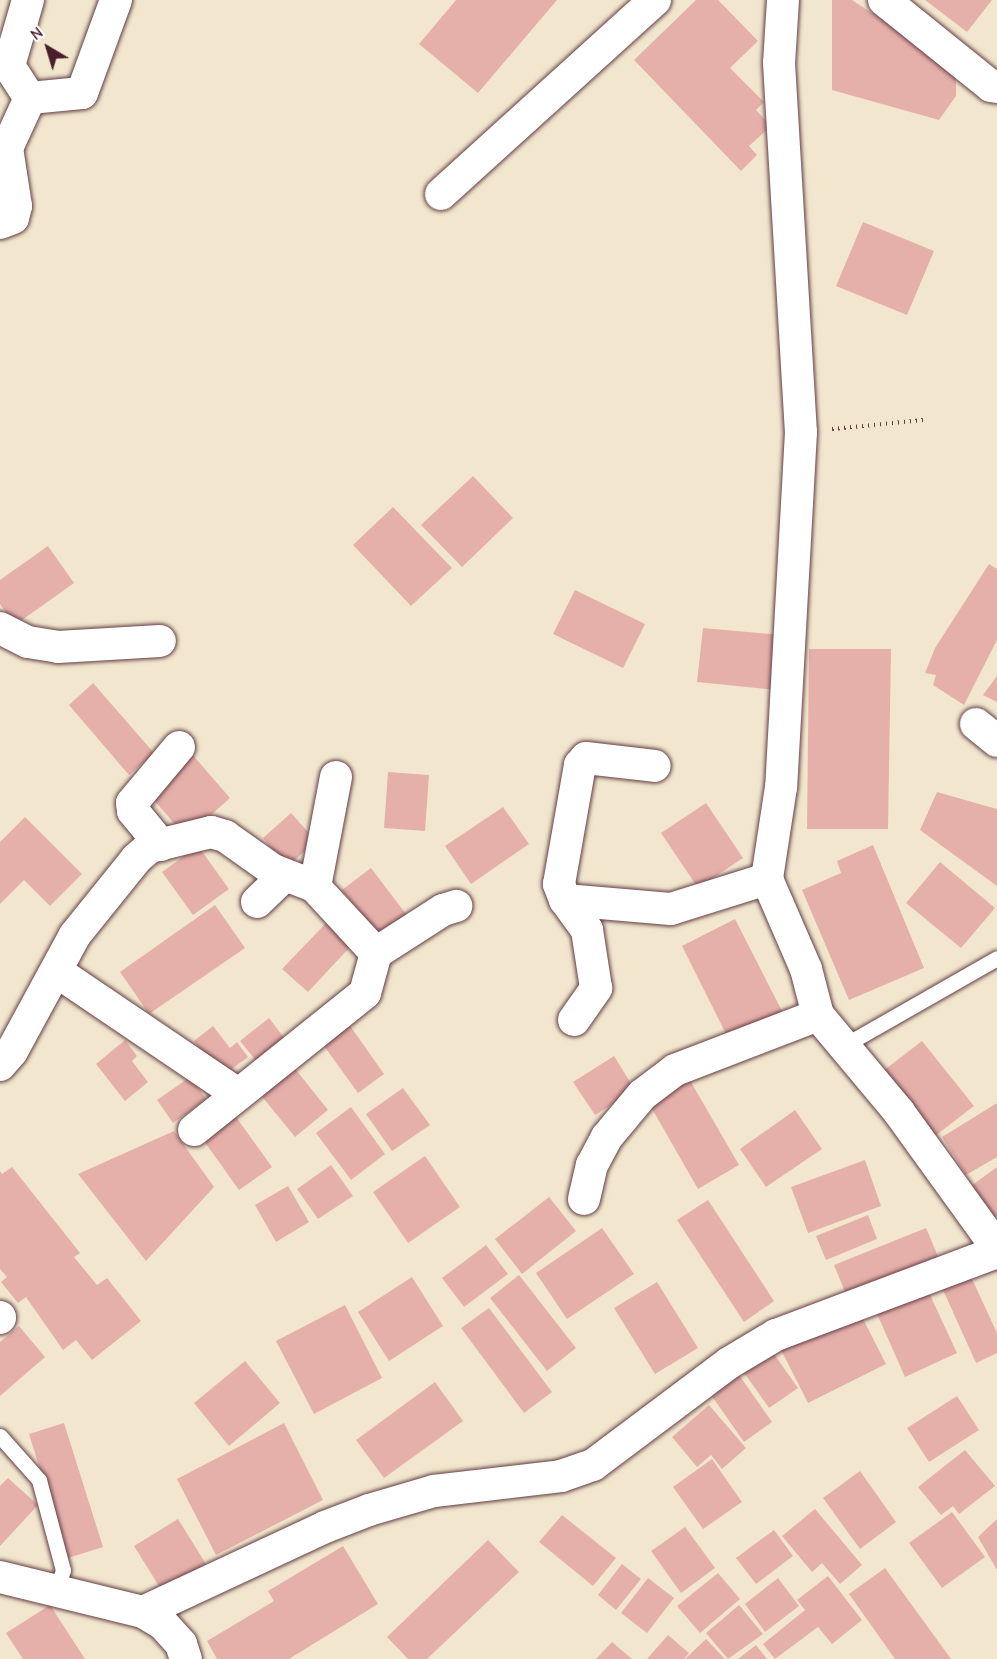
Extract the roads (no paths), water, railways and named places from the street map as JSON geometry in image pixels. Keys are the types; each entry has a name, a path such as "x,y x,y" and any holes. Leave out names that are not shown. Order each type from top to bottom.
{"street":[{"path":"28,0 9,66 30,98"},
{"path":"30,98 82,93 116,0"},
{"path":"441,194 655,0"},
{"path":"143,1612 325,1527 369,1510 434,1491 561,1476 593,1465 729,1363 776,1335 997,1250 899,1112 818,1015 806,969 767,879 781,787 801,432 779,63 783,0"},
{"path":"884,0 991,86 997,87"},
{"path":"0,224 13,218 15,206 3,148 30,98"},
{"path":"0,628 28,642 58,647 160,641"},
{"path":"160,845 133,811 132,803 179,747"},
{"path":"573,1020 596,988 587,930 565,900 559,884 580,765 586,758 655,766"},
{"path":"315,887 336,777"},
{"path":"0,1065 12,1051 75,936 136,859 150,847 211,832 225,836 285,875 315,887 376,953"},
{"path":"257,902 285,875"},
{"path":"565,900 671,909 767,879"},
{"path":"194,1130 365,993 376,953 443,910 456,906"},
{"path":"56,971 238,1094"},
{"path":"584,1199 592,1165 607,1137 642,1095 675,1070 818,1015"},
{"path":"0,1577 57,1589 143,1612 163,1624 181,1644 186,1659"}],"lane":[{"path":"843,1046 997,958"},
{"path":"0,1436 39,1480 63,1570 57,1589"}]}
